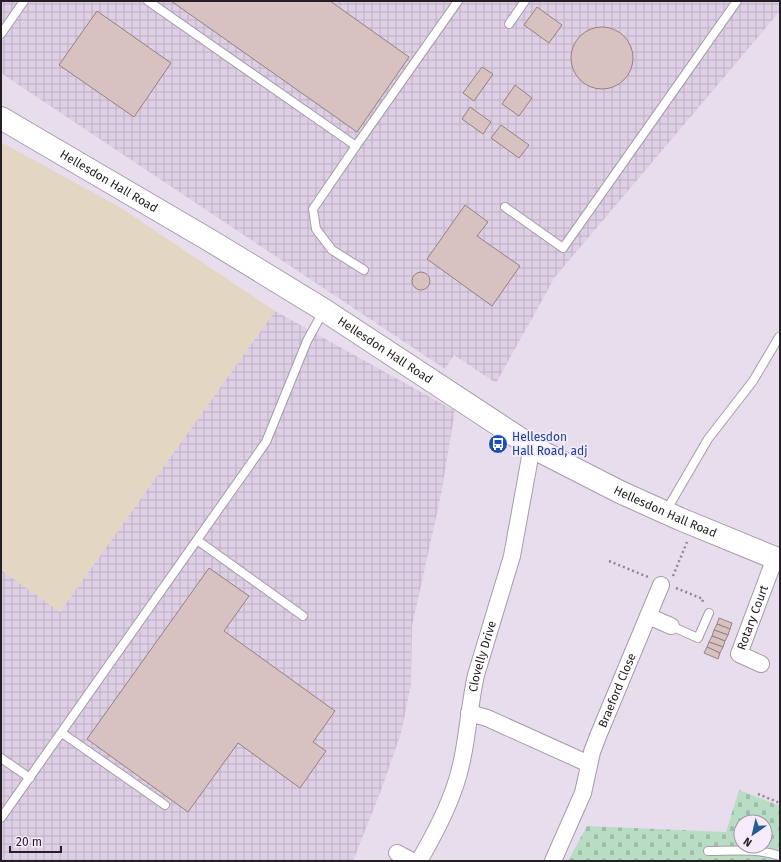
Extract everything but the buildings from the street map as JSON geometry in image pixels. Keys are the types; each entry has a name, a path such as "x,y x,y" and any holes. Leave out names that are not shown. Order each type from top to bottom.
{"street":[{"name":"Hellesdon Hall Road","path":"1,118 205,237 324,310 534,448 665,513 778,559"},
{"name":"Clovelly Drive","path":"419,861 442,820 456,785 464,745 471,694 512,556 530,457 534,448"},
{"name":"Rotary Court","path":"762,664 739,654 778,559"},
{"name":"Braeford Close","path":"553,861 583,794 589,764 598,736 648,616 667,582"},
{"path":"648,616 671,626"},
{"path":"469,713 487,718 589,764"},
{"path":"397,852 412,861"}],"lane":[{"path":"1,34 24,1"},
{"path":"148,1 356,146"},
{"path":"364,270 332,250 316,229 314,209 356,146 458,1"},
{"path":"509,24 525,1"},
{"path":"505,207 563,248 737,1"},
{"path":"1,818 266,442 307,341 324,310"},
{"path":"665,513 708,439 753,381 779,338"},
{"path":"197,540 304,616"},
{"path":"671,626 698,638 709,613"},
{"path":"62,733 165,805"},
{"path":"1,758 30,778"},
{"path":"708,851 755,851 780,856"}],"path":[{"path":"667,582 694,525"},
{"path":"758,794 780,803"}],"shaded area":[{"path":"1,1 780,1 780,11 555,277 496,383 454,355 445,369 1,73"},
{"path":"1,142 121,208 275,311 60,612 1,570"},
{"path":"275,311 455,411 441,495 412,626 411,685 401,733 383,785 353,861 1,861 1,570 60,612"}],"green space":[{"path":"739,790 780,806 780,861 568,861 587,826 726,832"}],"place":[{"name":"Hellesdon Hall Road, adj","path":"498,444"}]}
